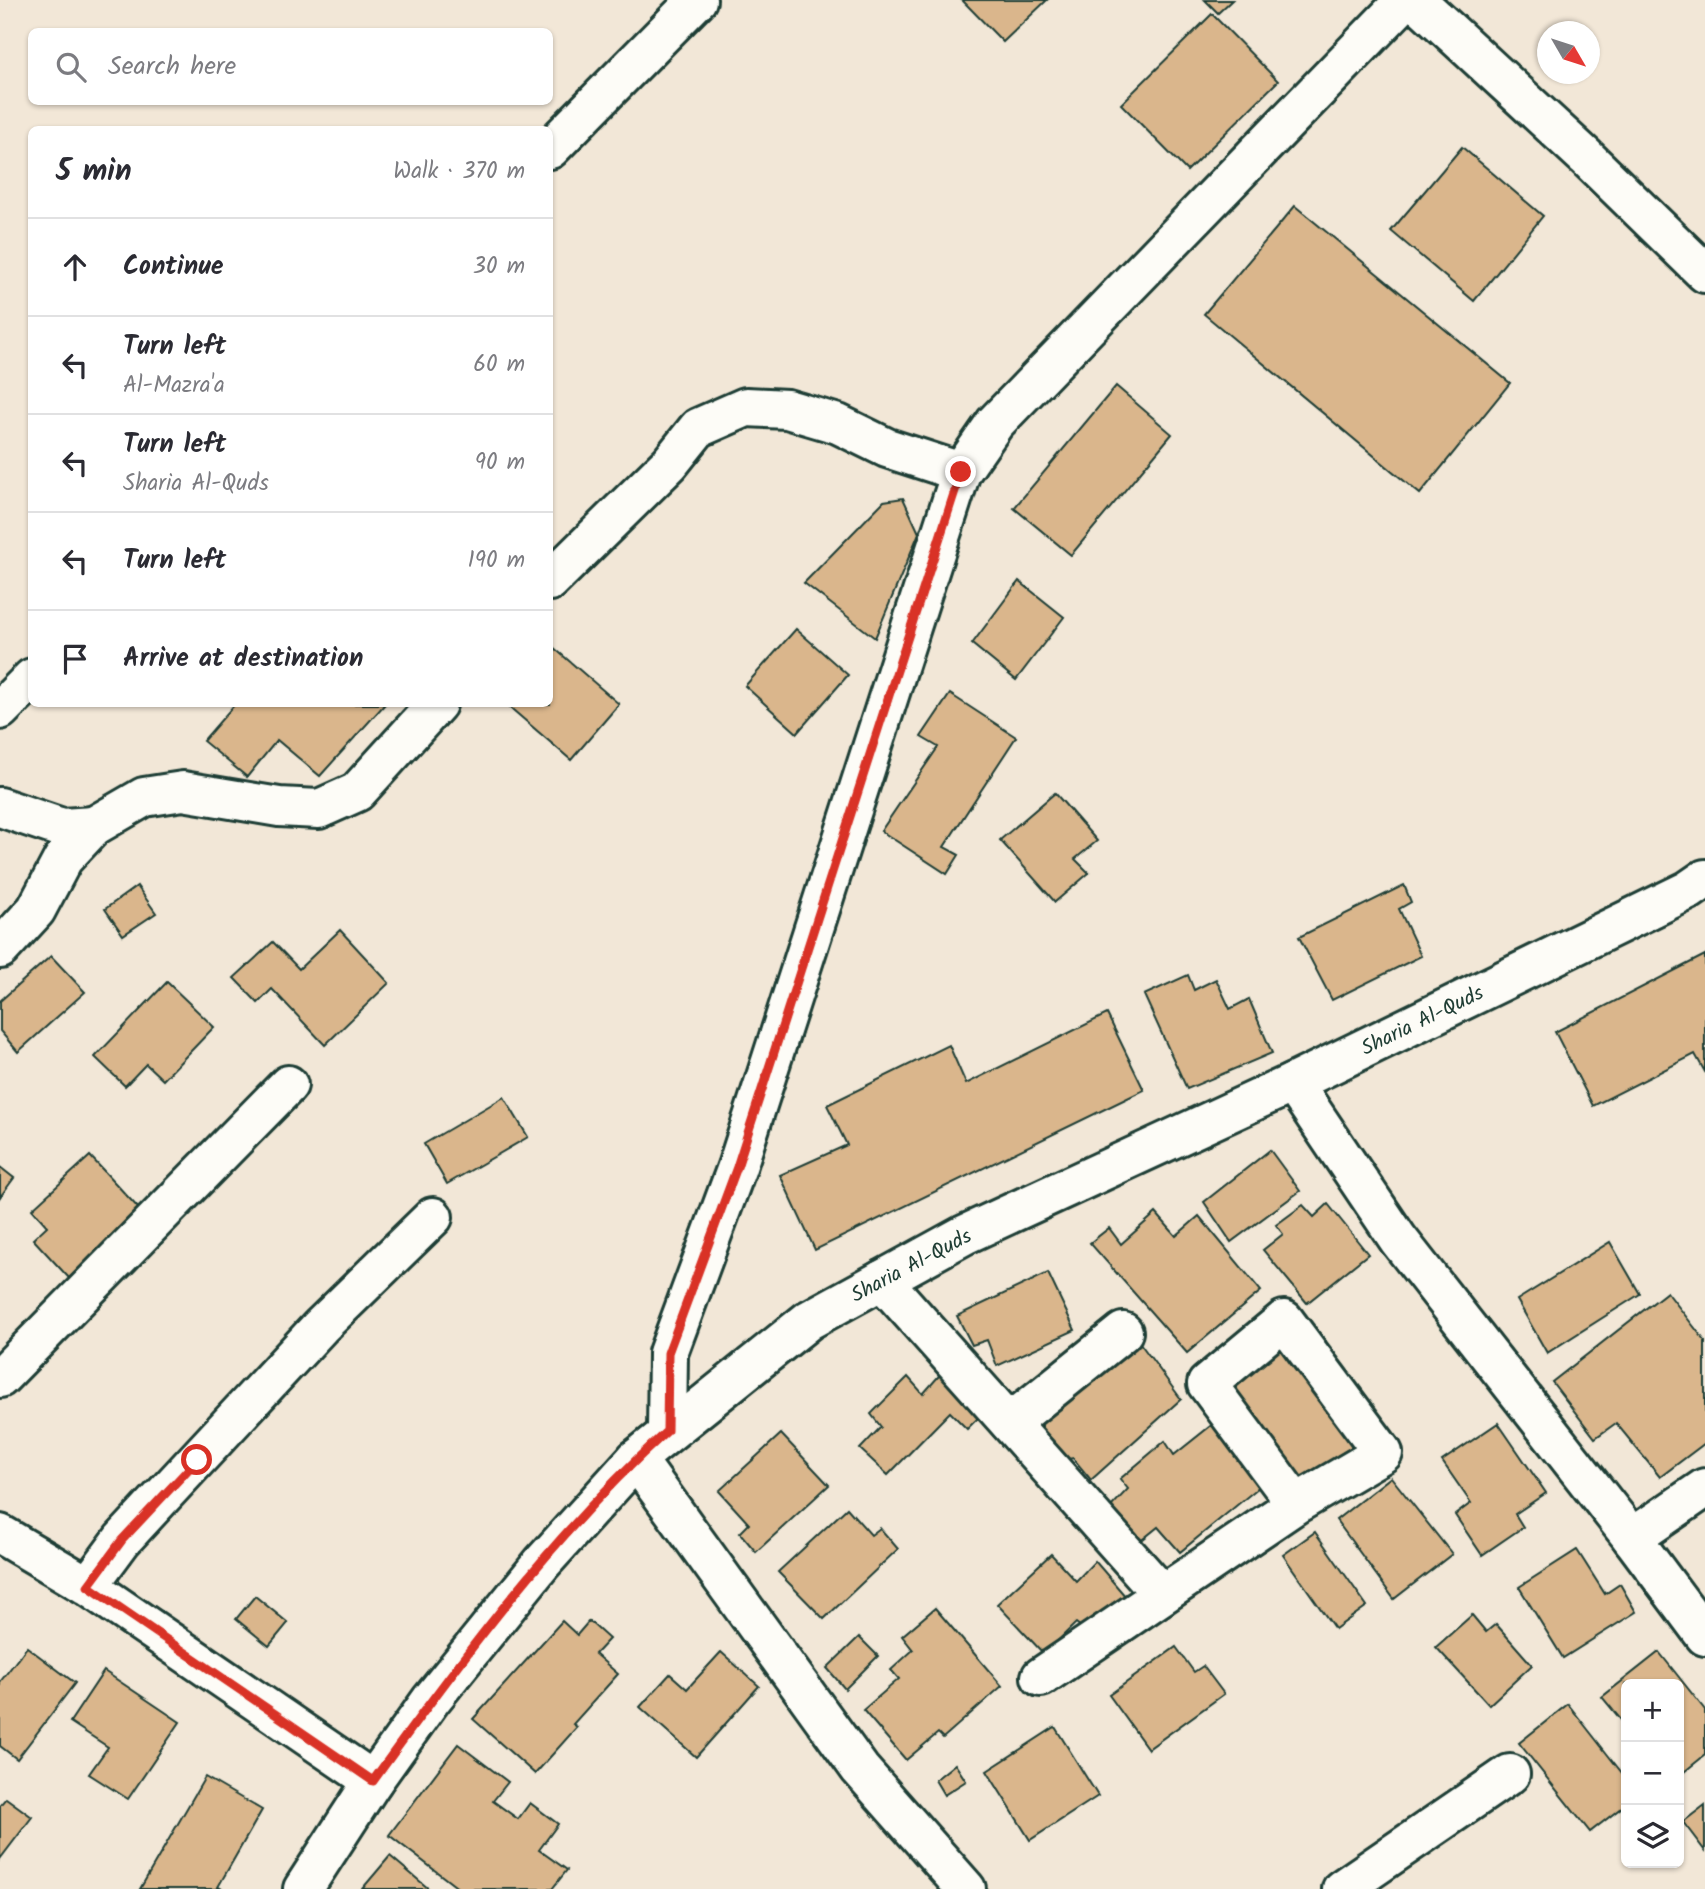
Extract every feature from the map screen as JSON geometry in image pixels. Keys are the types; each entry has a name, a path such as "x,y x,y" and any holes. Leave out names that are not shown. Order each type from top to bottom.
{"street":[{"path":"553,146 697,0"},
{"path":"667,1431 668,1353 741,1154 961,472 995,423 1405,0"},
{"path":"1416,0 1705,273"},
{"path":"553,578 670,463 698,428 746,407 787,409 813,416 838,424 887,448 961,472"},
{"path":"0,710 28,682"},
{"path":"0,949 36,910 63,859 94,826 144,797 183,791 279,807 319,809 357,792 435,707"},
{"path":"0,807 62,828 94,826"},
{"name":"Sharia Al-Quds","path":"303,1889 373,1781 431,1700 542,1563 636,1459 667,1431 809,1320 964,1235 1293,1083 1705,880"},
{"path":"1293,1083 1398,1239 1632,1538 1705,1636"},
{"path":"0,1378 288,1085"},
{"path":"88,1586 122,1540 320,1327 433,1217"},
{"path":"883,1280 1161,1594"},
{"path":"1041,1677 1296,1504 1383,1452 1284,1320 1207,1384 1296,1504"},
{"path":"1010,1423 1123,1332"},
{"path":"636,1459 860,1769 965,1889"},
{"path":"1632,1538 1705,1488"},
{"path":"0,1534 88,1586 373,1781"},
{"path":"1342,1889 1510,1774"}],"building":[{"path":"962,0 1047,0 1003,42"},
{"path":"1205,0 1232,0 1218,13"},
{"path":"1212,14 1278,81 1187,171 1121,104"},
{"path":"1462,147 1543,216 1474,301 1391,231"},
{"path":"1295,206 1510,383 1420,494 1204,314"},
{"path":"1116,386 1172,434 1071,555 1014,508"},
{"path":"903,498 919,533 875,638 804,583 884,501"},
{"path":"1019,581 1064,617 1016,680 972,644"},
{"path":"796,629 848,675 797,733 745,686"},
{"path":"553,647 619,704 571,760 509,707 553,707"},
{"path":"950,694 1016,737 944,847 959,855 947,874 881,831 938,747 921,737"},
{"path":"232,707 382,707 320,776 277,740 247,777 203,741"},
{"path":"1055,793 1097,841 1075,859 1089,873 1055,902 1000,840"},
{"path":"1404,885 1411,902 1399,909 1421,956 1332,1000 1299,937"},
{"path":"137,886 156,913 123,935 105,909"},
{"path":"340,930 389,983 325,1045 272,989 258,1003 234,978 273,942 299,969"},
{"path":"1705,955 1705,1072 1695,1054 1593,1106 1555,1032"},
{"path":"51,956 85,992 18,1052 0,1031 0,1001"},
{"path":"1188,975 1194,990 1216,979 1230,1009 1249,999 1272,1053 1187,1089 1144,995"},
{"path":"167,982 214,1027 163,1080 146,1064 125,1086 95,1057"},
{"path":"1107,1014 1144,1090 815,1250 780,1175 847,1145 827,1105 949,1045 966,1084"},
{"path":"504,1097 528,1137 447,1184 424,1144"},
{"path":"1270,1150 1300,1191 1231,1242 1204,1202"},
{"path":"90,1156 141,1211 69,1278 33,1239 47,1226 32,1209"},
{"path":"0,1167 14,1178 0,1197"},
{"path":"1328,1204 1368,1254 1307,1303 1263,1250 1283,1234 1276,1225 1303,1205 1314,1217"},
{"path":"1156,1213 1176,1236 1199,1216 1261,1291 1187,1353 1090,1243 1109,1228 1121,1244"},
{"path":"1610,1242 1640,1294 1547,1353 1517,1300"},
{"path":"1048,1273 1075,1330 997,1366 987,1340 972,1345 957,1316"},
{"path":"1667,1292 1705,1341 1705,1443 1660,1477 1616,1423 1595,1438 1552,1382"},
{"path":"1281,1333 1356,1444 1300,1480 1227,1379"},
{"path":"1137,1339 1181,1399 1091,1480 1073,1458 1063,1460 1042,1435 1042,1419"},
{"path":"945,1369 986,1410 967,1429 950,1412 888,1475 860,1449 881,1427 871,1414 908,1377 923,1394"},
{"path":"1498,1423 1546,1493 1515,1514 1523,1527 1482,1555 1455,1515 1471,1503 1442,1461"},
{"path":"1213,1424 1264,1483 1180,1552 1158,1527 1138,1543 1109,1509 1128,1489 1120,1479 1165,1441 1174,1455"},
{"path":"781,1434 829,1485 756,1552 740,1533 749,1524 719,1491"},
{"path":"1391,1477 1452,1554 1394,1599 1336,1520"},
{"path":"847,1508 871,1535 880,1528 898,1549 824,1619 778,1572"},
{"path":"1315,1532 1367,1606 1335,1629 1283,1555"},
{"path":"1577,1550 1605,1594 1620,1584 1636,1612 1563,1658 1519,1587"},
{"path":"1051,1554 1076,1581 1095,1561 1126,1597 1087,1632 1076,1623 1044,1654 997,1604"},
{"path":"255,1596 288,1623 269,1646 236,1619"},
{"path":"935,1608 1002,1686 943,1738 938,1733 906,1760 863,1710 899,1679 891,1670 913,1650 902,1636"},
{"path":"1472,1615 1486,1632 1496,1624 1532,1665 1489,1705 1436,1647"},
{"path":"562,1621 577,1635 589,1621 609,1639 595,1654 618,1674 573,1724 577,1727 535,1774 473,1719"},
{"path":"859,1637 878,1656 845,1689 827,1668"},
{"path":"27,1647 75,1683 17,1759 0,1746 0,1682"},
{"path":"1176,1647 1194,1672 1203,1666 1224,1694 1148,1749 1109,1695"},
{"path":"721,1652 759,1686 696,1757 640,1707 670,1674 687,1689"},
{"path":"1659,1652 1680,1679 1625,1679"},
{"path":"104,1671 180,1722 128,1799 89,1774 108,1747 70,1722"},
{"path":"1621,1682 1621,1720 1602,1697"},
{"path":"1684,1684 1705,1710 1705,1755 1684,1772"},
{"path":"1568,1704 1621,1772 1621,1808 1590,1832 1519,1743"},
{"path":"1055,1727 1098,1796 1030,1840 987,1771"},
{"path":"458,1744 508,1782 493,1801 518,1819 530,1803 558,1824 539,1850 567,1870 552,1889 459,1889 389,1835"},
{"path":"955,1764 966,1781 944,1795 935,1780"},
{"path":"205,1777 262,1810 218,1887 222,1889 140,1889"},
{"path":"6,1798 32,1817 0,1859 0,1805"},
{"path":"1705,1805 1705,1851 1684,1823"},
{"path":"390,1856 429,1889 362,1889"}],"route":[{"path":"197,1460 122,1540 88,1586 373,1781 431,1700 542,1563 636,1459 667,1431 668,1353 737,1167 961,472"}]}
